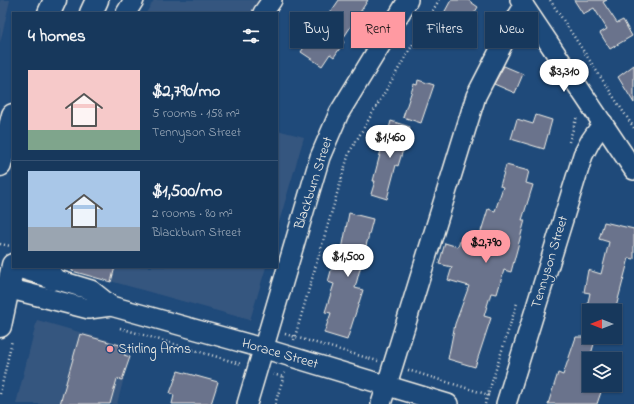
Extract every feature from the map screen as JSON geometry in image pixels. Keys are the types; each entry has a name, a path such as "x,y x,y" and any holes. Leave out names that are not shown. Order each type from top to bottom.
{"highway":[{"path":"49,12 55,0"},
{"path":"91,12 97,0"},
{"path":"0,165 12,119"},
{"path":"7,330 7,288 12,268"}],"street":[{"path":"127,12 134,0"},
{"path":"264,12 272,0"},
{"name":"Blackburn Street","path":"247,404 262,348 320,157 339,112 408,0"},
{"path":"522,3 634,170"},
{"path":"381,404 476,96 514,22 522,3"},
{"name":"Tennyson Street","path":"506,404 583,155 603,123"},
{"name":"Horace Street","path":"24,268 50,273 91,290 112,306 262,348 448,404"},
{"name":"Horace Street","path":"7,288 89,309 112,306"}],"path":[{"path":"275,404 349,153 439,0"},
{"path":"550,0 634,128"},
{"path":"0,244 12,247"},
{"path":"115,327 257,369"},
{"path":"0,394 7,330"}],"shaded area":[{"path":"0,0 10,0 0,43"},
{"path":"154,0 265,0 259,12 147,12"},
{"path":"278,130 304,137 278,226"},
{"path":"64,268 266,268 250,320"},
{"path":"37,320 132,347 117,404 16,404"}],"building":[{"path":"339,0 368,0 360,12 351,12 351,26 343,38 343,12 331,12"},
{"path":"451,0 468,0 478,7 475,12 445,12"},
{"path":"574,0 607,0 603,2 617,23 623,20 632,36 610,49 600,33 607,29 594,8 583,14"},
{"path":"304,48 340,48 334,57 330,54 322,66 301,52"},
{"path":"634,65 634,103 618,77"},
{"path":"504,66 523,74 515,93 494,84"},
{"path":"418,80 434,85 421,123 403,117 414,84 417,85"},
{"path":"536,115 552,120 544,149 511,139 517,119 533,124"},
{"path":"391,121 410,127 398,166 396,165 387,199 371,194 384,139 386,139"},
{"path":"506,165 529,171 526,183 533,185 522,220 525,220 511,272 504,270 497,294 491,293 484,316 491,318 475,367 448,359 455,324 469,286 448,280 452,267 439,264 445,243 458,247 462,236 478,241 488,209 495,211 503,187 500,186"},
{"path":"349,213 373,219 355,288 363,290 347,340 324,333 331,313 325,312 334,284 328,282 332,267 336,269 339,259 340,260"},
{"path":"604,222 634,229 634,259 629,258 617,304 588,304 590,293 584,292 588,270 601,274 609,242 599,239"},
{"path":"72,268 115,268 111,282 72,271"},
{"path":"80,334 127,347 124,355 130,357 122,380 117,379 110,404 60,404"},
{"path":"576,337 582,337 582,344 594,344 592,352 582,352 582,392 601,392 597,404 548,404 558,373 563,375"},
{"path":"178,371 218,382 211,404 172,404 174,395 170,393"}],"place":[{"name":"Stirling Arms","path":"110,349"}]}
